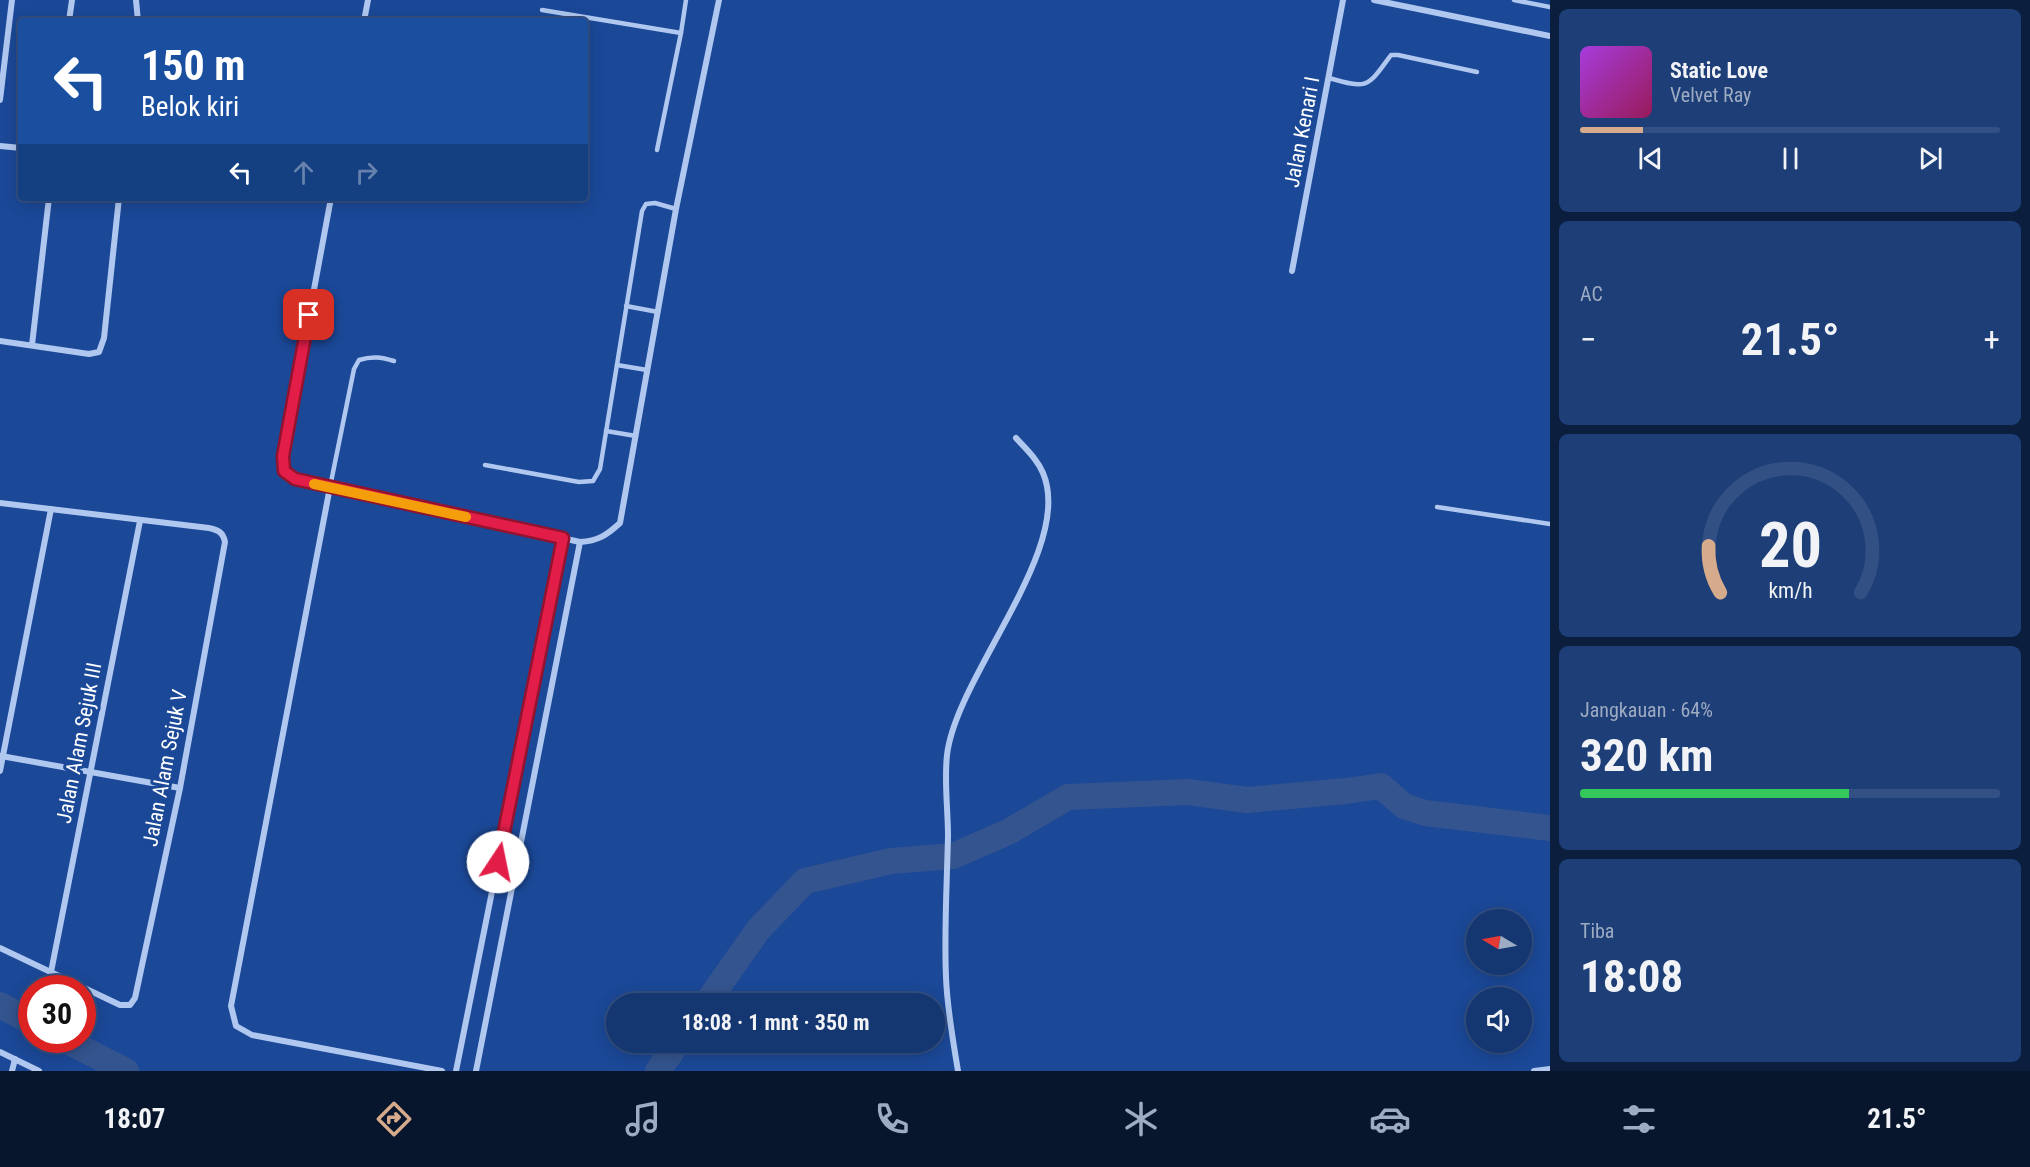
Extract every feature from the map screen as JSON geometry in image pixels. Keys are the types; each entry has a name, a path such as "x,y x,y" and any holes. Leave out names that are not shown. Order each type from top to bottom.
{"street":[{"path":"0,100 12,0"},
{"path":"69,18 72,0"},
{"path":"136,0 138,18"},
{"path":"365,18 368,0"},
{"path":"330,201 283,456 284,471 295,479 580,542 605,537 620,523 676,208 719,0"},
{"name":"Jalan Kenari I","path":"1292,271 1343,0"},
{"path":"1374,0 1550,36"},
{"path":"0,146 18,148"},
{"path":"32,345 49,201"},
{"path":"0,341 89,354 99,352 104,338 119,201"},
{"path":"958,1071 946,978 947,753 960,711 1024,582 1046,526 1049,506 1044,474 1035,459 1016,438"},
{"path":"330,487 231,1006 236,1026 252,1035 442,1071"},
{"path":"0,503 140,521"},
{"path":"0,771 1,756 51,509"},
{"name":"Jalan Alam Sejuk V","path":"51,972 120,1005 130,1005 135,998 180,788 225,542 224,536 219,531 208,528 140,521"},
{"name":"Jalan Alam Sejuk III","path":"51,972 140,521"},
{"path":"456,1071 563,538"},
{"path":"476,1071 580,542"},
{"path":"1,756 180,788"},
{"path":"0,948 51,972"},
{"path":"0,1052 39,1071"},
{"path":"12,1071 15,1059"},
{"path":"1534,1071 1550,1069"}],"lane":[{"path":"657,150 686,0"},
{"path":"1514,0 1550,7"},
{"path":"542,9 681,33"},
{"path":"1329,78 1362,85 1371,81 1391,55 1477,72"},
{"path":"484,465 579,482 594,481 600,469 642,211 646,204 655,203 676,208"},
{"path":"626,306 658,312"},
{"path":"330,487 354,369 359,360 369,357 394,361"},
{"path":"617,365 647,370"},
{"path":"606,431 636,436"},
{"path":"1437,507 1550,524"}],"waterway":[{"path":"714,993 758,930 805,881 891,861 953,856 1008,832 1068,797 1188,792 1247,800 1381,786 1404,806 1425,813 1550,828"},
{"path":"0,1005 18,1015"},
{"path":"91,1053 126,1071"},
{"path":"658,1071 670,1053"}],"slow traffic":[{"path":"314,484 466,517"}],"route":[{"path":"309,315 283,456 284,471 295,479 563,538 498,862"}]}
